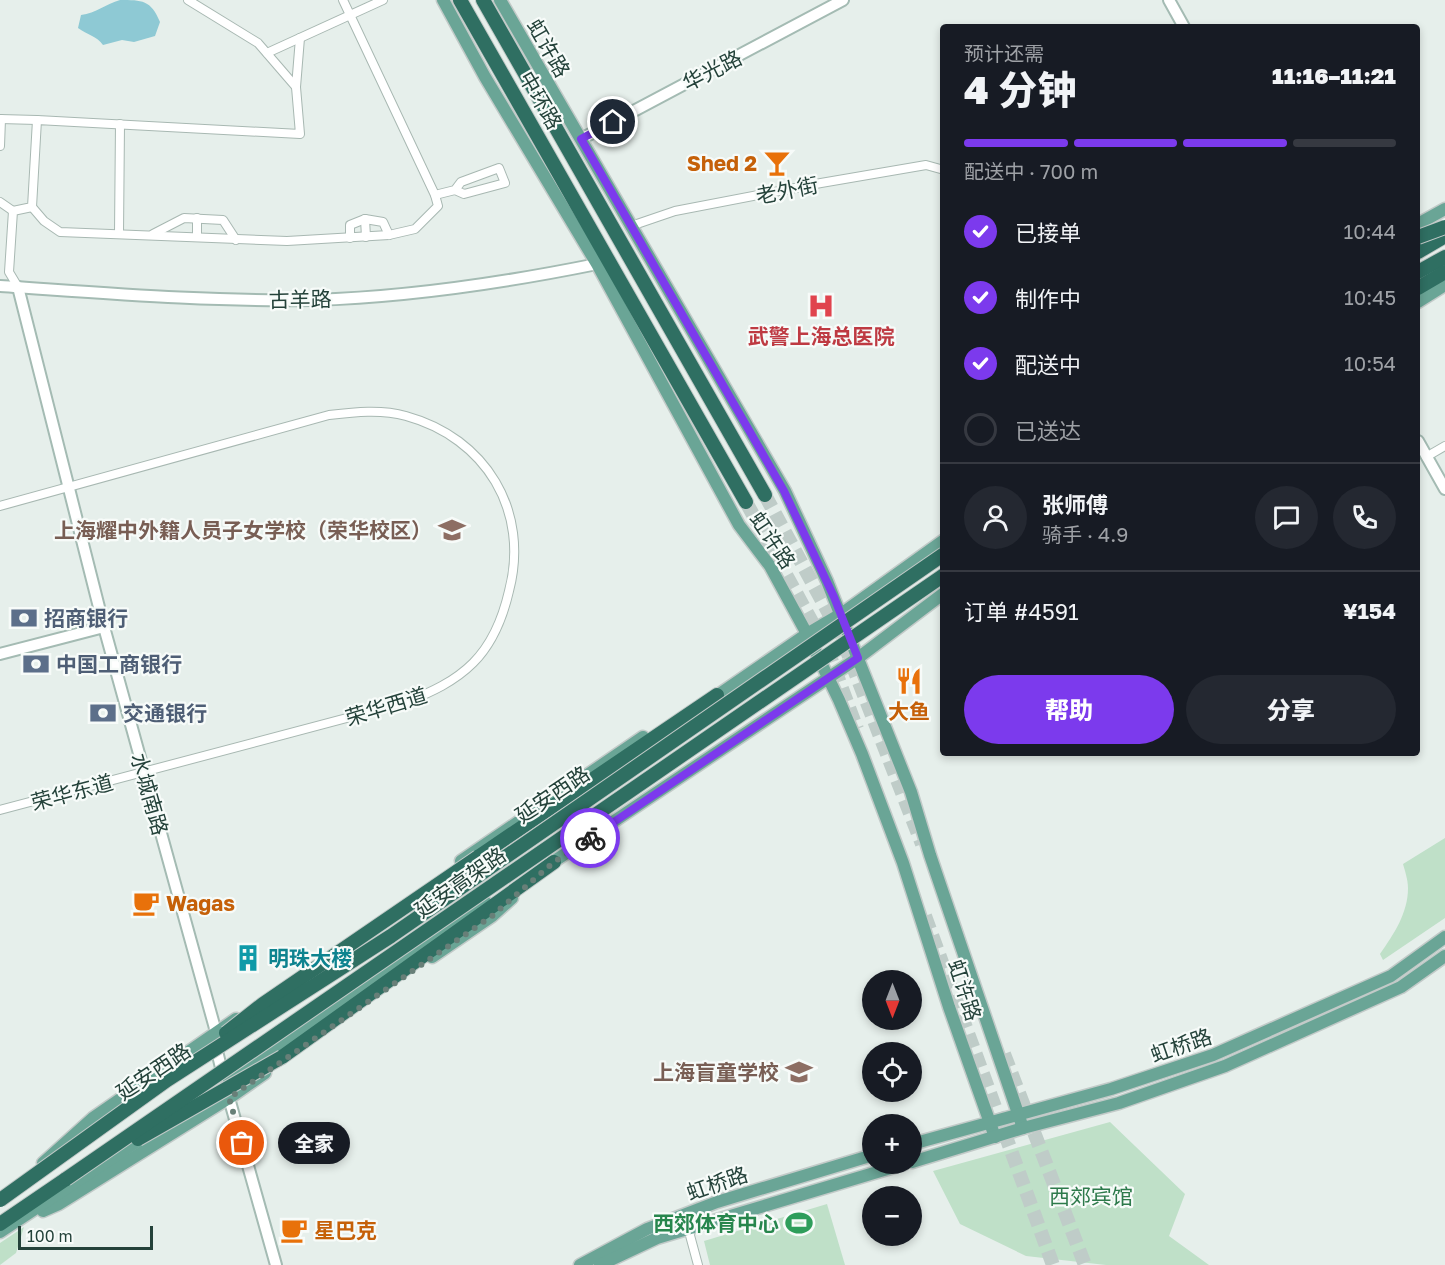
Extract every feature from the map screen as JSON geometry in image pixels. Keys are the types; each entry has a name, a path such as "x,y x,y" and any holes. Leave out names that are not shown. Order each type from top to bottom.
{"highway":[{"name":"中环路","path":"460,0 746,502"},
{"name":"中环路","path":"483,0 765,495"},
{"path":"1420,238 1445,226"},
{"path":"1420,251 1445,236"},
{"path":"1420,273 1445,259"},
{"path":"1420,287 1445,272"},
{"name":"延安高架路","path":"0,1198 167,1080 391,936 940,557"},
{"name":"延安高架路","path":"5,1224 66,1179 940,578"},
{"path":"167,1080 263,1004 717,695"},
{"path":"66,1179 282,1057 554,862"}],"main road":[{"name":"虹许路","path":"442,0 485,77 597,264 739,525 765,558 807,634 862,754 899,852 949,1007 995,1137"},
{"name":"虹许路","path":"500,0 784,491 841,614 911,792 930,855 1023,1128"},
{"path":"1420,223 1445,209"},
{"path":"1420,301 1445,285"},
{"name":"延安西路","path":"0,1198 265,1019 483,864 671,736 717,695 807,634 841,614 940,543"},
{"path":"0,1232 5,1224 225,1083 485,904 554,862 858,658 940,596"},
{"path":"15,1187 93,1118 363,934 505,830 663,724 717,695"},
{"path":"5,1224 59,1204 229,1098 492,916 554,862"},
{"name":"虹桥路","path":"922,1141 1111,1089 1213,1055 1391,976 1445,937"},
{"name":"虹桥路","path":"922,1159 1023,1128 1119,1103 1225,1066 1401,987 1445,956"},
{"name":"虹桥路","path":"580,1265 647,1229 717,1202 862,1158"},
{"name":"虹桥路","path":"600,1265 657,1238 870,1174"}],"street":[{"path":"188,0 258,43 296,87"},
{"path":"37,120 32,207 60,232 287,241 389,235 415,229 438,206 435,195 343,0"},
{"path":"267,53 383,0"},
{"name":"华光路","path":"581,139 843,0"},
{"path":"1169,0 1182,24"},
{"path":"0,146 1,118 300,134 296,87 300,38"},
{"path":"118,233 120,124"},
{"name":"老外街","path":"631,226 675,211 821,183 926,165 940,169"},
{"path":"435,195 455,190 464,194 506,183 499,168 461,182 455,190"},
{"path":"0,202 13,211 32,207"},
{"path":"13,211 9,272 18,287"},
{"path":"152,235 184,218 197,218 223,220 236,240"},
{"path":"197,218 197,237"},
{"path":"350,238 350,225 364,219 383,222 389,235"},
{"path":"364,219 366,237"},
{"name":"古羊路","path":"0,286 198,298 316,300 467,287 597,264"},
{"name":"水城南路","path":"18,287 104,627 216,1032 216,1051 276,1265"},
{"name":"荣华西道","path":"70,488 329,415 367,410 406,416 441,430 475,454 495,479 508,512 515,547 513,579 505,608 493,636 473,663 443,687 407,702 144,773"},
{"path":"1420,445 1445,489"},
{"path":"1426,457 1445,446"},
{"path":"0,506 70,488"},
{"path":"0,654 104,627"},
{"name":"荣华东道","path":"0,810 144,773"},
{"path":"688,1228 698,1265"}],"green space":[{"path":"1445,838 1445,918 1383,960 1380,954 1395,931 1406,906 1408,885 1403,864"},
{"name":"西郊宾馆","path":"1110,1122 1185,1194 1169,1236 1209,1265 1106,1265 1026,1256 960,1224 933,1171"},
{"name":"西郊体育中心","path":"827,1204 845,1265 710,1265 704,1241"},
{"path":"24,1227 16,1253 0,1265 0,1243"}],"water":[{"path":"120,0 140,1 153,9 160,22 155,36 134,42 122,40 103,45 78,28 81,15"}],"tunnel":[{"path":"765,495 841,636 922,844"},
{"path":"746,502 828,651 857,729"},
{"path":"925,916 1053,1265"},
{"path":"1004,1054 1085,1265"}],"way so far":[{"path":"242,1143 229,1098 492,916 554,862 590,838"}],"place":[{"name":"Shed 2","path":"777,163"},
{"name":"武警上海总医院","path":"821,306"},
{"name":"上海耀中外籍人员子女学校（荣华校区）","path":"452,530"},
{"name":"招商银行","path":"24,618"},
{"name":"中国工商银行","path":"36,664"},
{"name":"大鱼","path":"909,681"},
{"name":"交通银行","path":"103,713"},
{"name":"Wagas","path":"146,903"},
{"name":"明珠大楼","path":"248,958"},
{"name":"上海盲童学校","path":"799,1072"},
{"name":"全家","path":"242,1143"},
{"name":"西郊体育中心","path":"799,1223"},
{"name":"星巴克","path":"294,1230"}],"route":[{"path":"590,838 858,658 834,597 784,491 581,139 613,122"}]}
